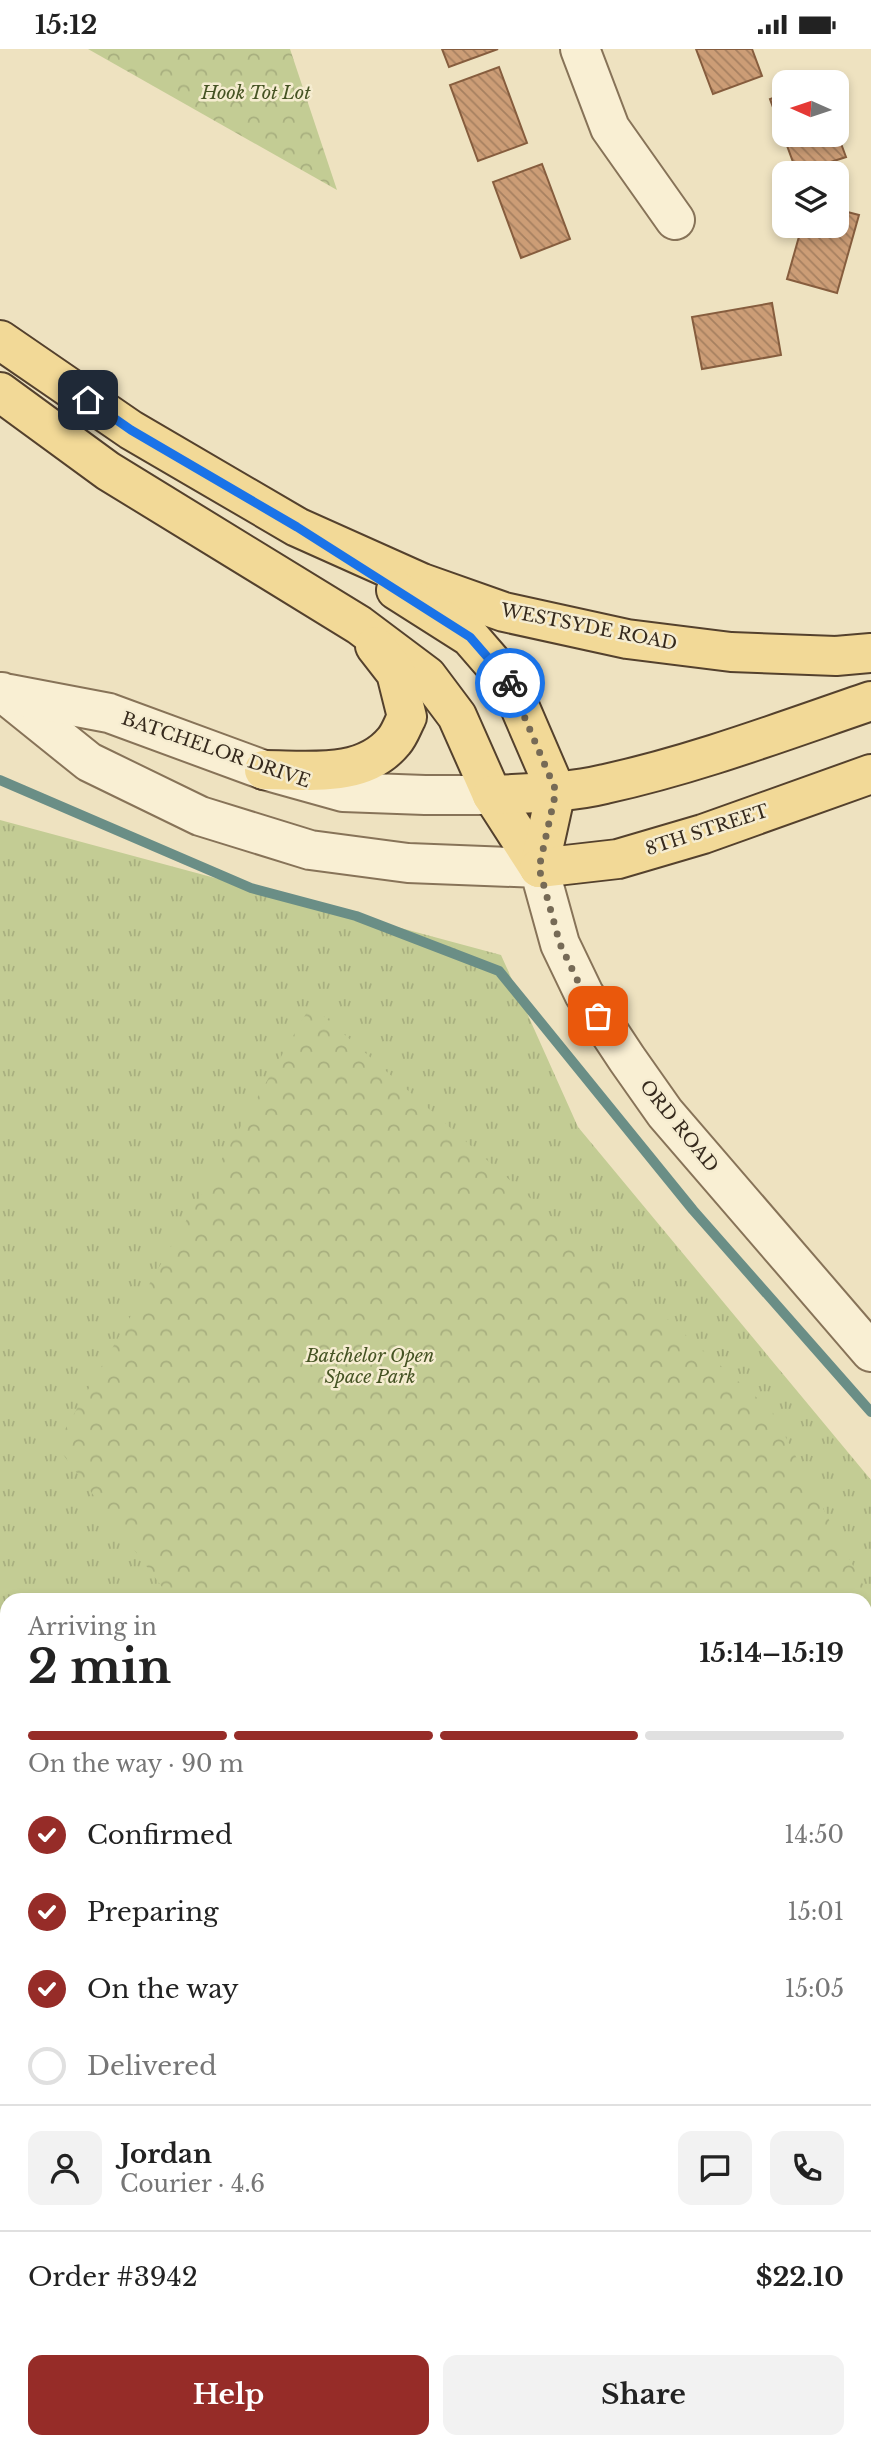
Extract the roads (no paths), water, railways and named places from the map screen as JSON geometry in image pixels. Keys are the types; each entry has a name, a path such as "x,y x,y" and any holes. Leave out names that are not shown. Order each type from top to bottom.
{"main road":[{"name":"WESTSYDE ROAD","path":"0,339 131,430 297,527 422,583 516,615 627,639 731,652 836,656 871,653"},
{"path":"0,392 108,471 359,625 427,676 457,716 492,795 539,868"},
{"path":"297,527 470,637 509,682 556,791 539,868"},
{"path":"264,770 341,770 371,760 394,741 407,717 396,673 359,625"},
{"path":"556,791 603,785 689,763 871,701"},
{"name":"8TH STREET","path":"539,868 618,859 679,841 871,774"},
{"name":"BATCHELOR DRIVE","path":"492,795 556,791"}],"street":[{"path":"580,49 610,128 675,220"},
{"name":"BATCHELOR DRIVE","path":"1,692 109,713 264,770 343,792 492,795"},
{"name":"BATCHELOR DRIVE","path":"1,692 89,762 200,816 310,850 408,863 539,868"},
{"name":"ORD ROAD","path":"539,868 560,944 584,994 627,1059 665,1113 871,1352"}],"waterway":[{"path":"0,780 251,888 356,916 499,971 693,1210 871,1412"}],"park label":[{"name":"Hook Tot Lot","path":"256,93"},
{"name":"Batchelor Open Space Park","path":"370,1366"}]}
